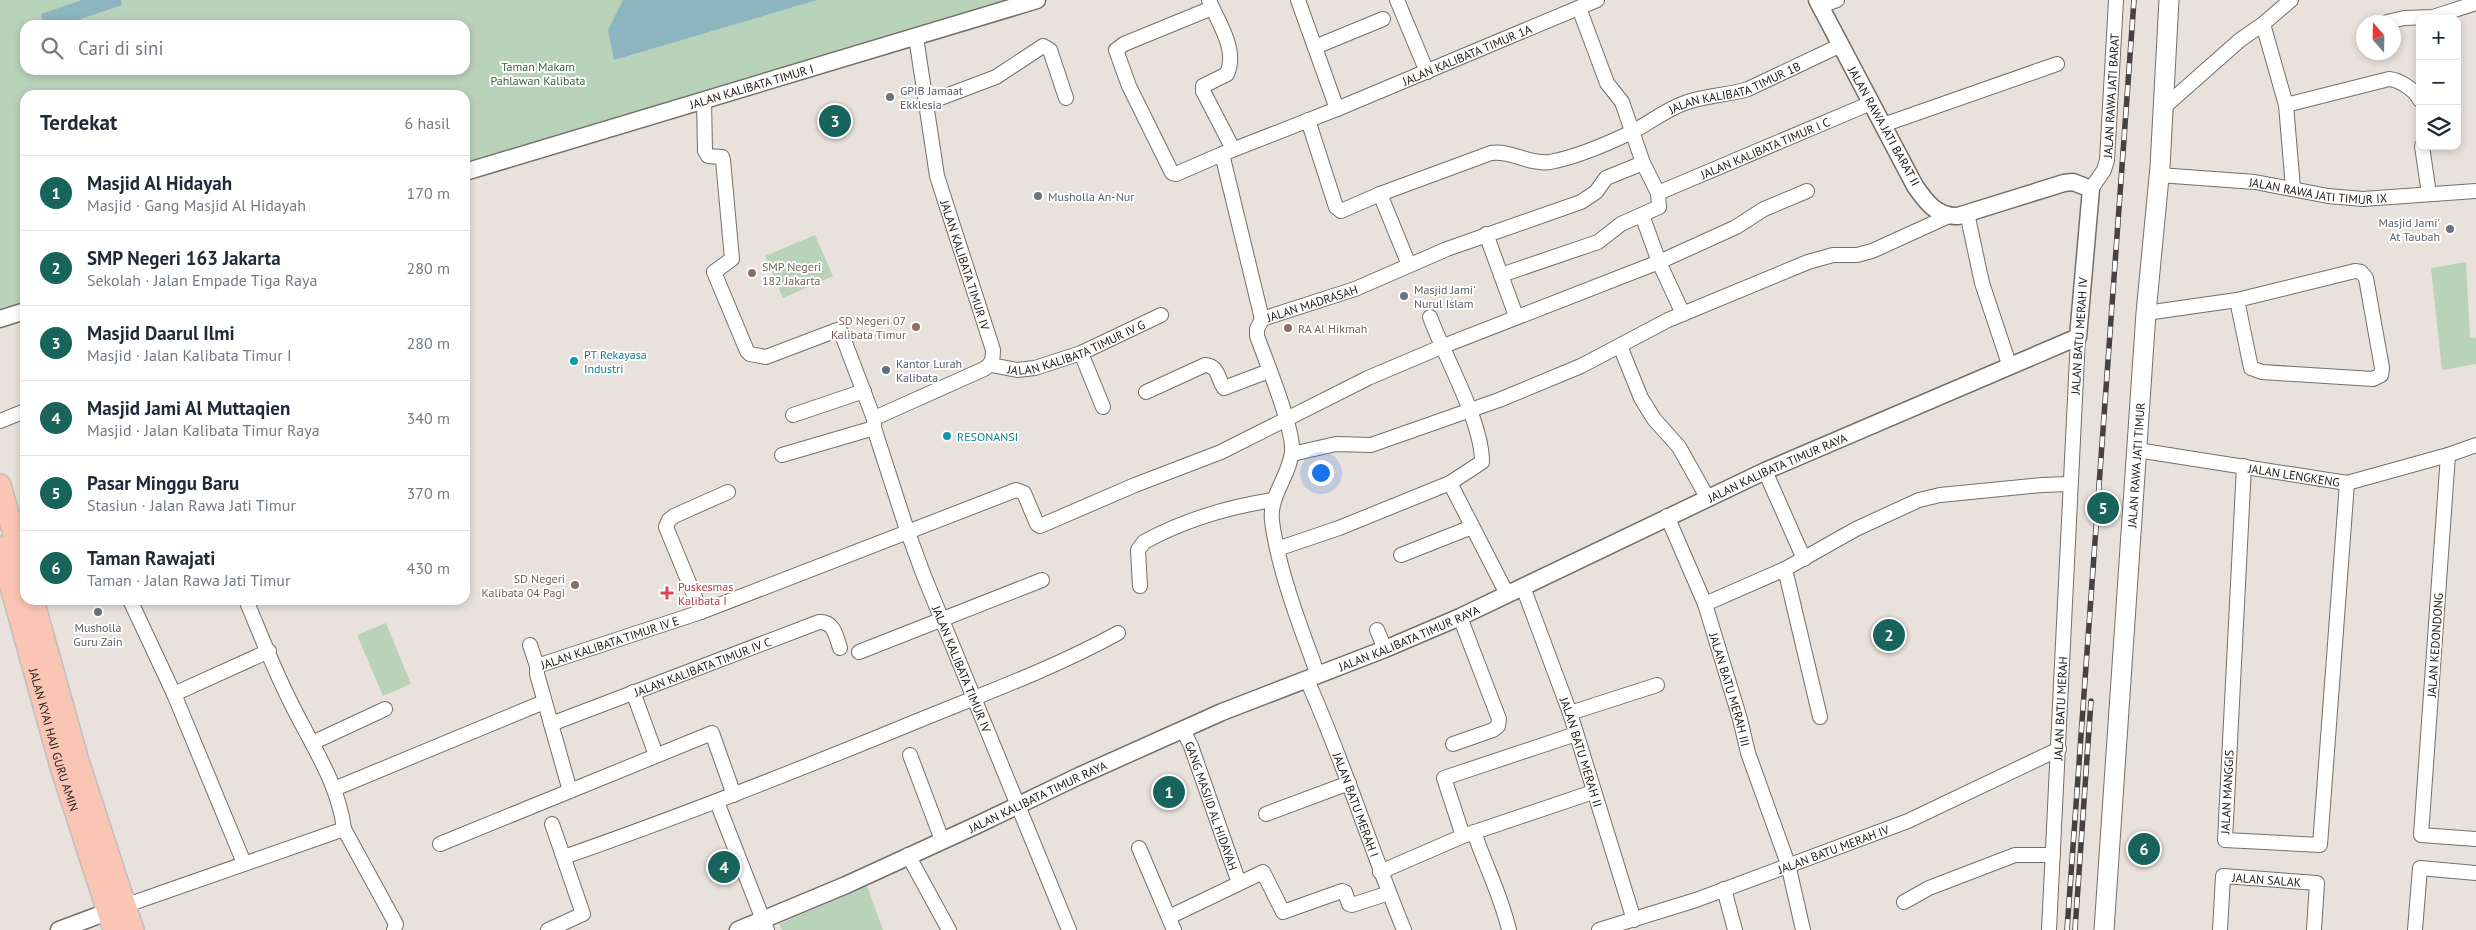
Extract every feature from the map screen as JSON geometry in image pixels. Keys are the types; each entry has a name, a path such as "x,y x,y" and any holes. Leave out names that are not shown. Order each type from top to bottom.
{"main road":[{"name":"JALAN RAWA JATI TIMUR","path":"2104,930 2146,313 2159,175 2169,0"},
{"path":"0,485 20,555"},
{"name":"JALAN KYAI HAJI GURU AMIN","path":"0,547 5,595 110,916 133,930"},
{"name":"JALAN KYAI HAJI GURU AMIN","path":"33,605 78,762 110,916"}],"street":[{"name":"JALAN KALIBATA TIMUR I","path":"470,170 1037,0"},
{"path":"1298,0 1337,109"},
{"path":"1397,0 1427,72"},
{"name":"JALAN KALIBATA TIMUR 1A","path":"1210,4 1124,44 1116,50 1129,86 1172,173 1176,174 1228,151 1427,72 1597,0"},
{"path":"1819,3 1837,0"},
{"name":"JALAN RAWA JATI BARAT","path":"2092,189 2108,160 2116,0"},
{"path":"2163,108 2240,40 2263,24 2291,0"},
{"name":"JALAN RAWA JATI BARAT II","path":"1819,3 1915,186 1926,201 1938,212 1949,216"},
{"path":"2401,19 2434,17 2476,3"},
{"path":"1210,4 1228,40 1231,64 1228,74 1203,86 1203,91 1228,151 1262,319"},
{"path":"1501,275 1598,242 1621,224 1660,207 1658,193 1643,163 1622,102 1607,83 1579,8"},
{"path":"1315,46 1383,19"},
{"path":"2263,24 2286,105 2293,188"},
{"name":"JALAN KALIBATA TIMUR IV","path":"916,37 937,176 993,350 990,365"},
{"path":"927,103 996,77 1043,46 1050,50 1066,98"},
{"name":"JALAN KALIBATA TIMUR 1B","path":"1308,120 1337,209 1342,211 1380,194 1491,153 1506,152 1527,160 1551,162 1580,153 1632,132 1680,104 1722,93 1732,94 1748,89 1840,46"},
{"path":"1883,125 2057,64"},
{"path":"2286,105 2389,79 2399,81 2416,93"},
{"name":"JALAN KALIBATA TIMUR IV","path":"704,100 705,151 708,156 722,158 723,160 732,259 714,272 747,351 750,354 766,357 838,330 841,332 864,391 907,530 1069,930"},
{"name":"JALAN KALIBATA TIMUR I C","path":"1658,193 1871,103"},
{"path":"2422,150 2428,194"},
{"name":"JALAN MADRASAH","path":"1292,454 1286,421 1257,336 1257,329 1262,319 1355,289 1486,234 1581,202 1596,192 1606,178 1643,163"},
{"name":"JALAN RAWA JATI TIMUR IX","path":"2159,175 2255,182 2328,196 2363,199 2476,191"},
{"path":"1312,677 1277,549 1272,520 1274,500 1292,454 1336,444 1371,445 1548,380 1683,314 1808,262 1833,255 1857,255 1872,251 1949,216 1967,213 2064,183 2073,182 2092,189"},
{"name":"JALAN BATU MERAH IV","path":"2070,484 2078,337 2092,189"},
{"path":"1286,421 1368,378 1516,316 1659,262 1736,227 1764,209 1807,190"},
{"path":"1380,194 1409,265"},
{"path":"1967,213 1982,283 2010,366"},
{"path":"1642,215 1659,262 1683,314"},
{"path":"1486,234 1516,316"},
{"path":"2146,313 2237,300 2355,271 2361,272 2366,278 2382,368 2381,375 2373,379 2262,372 2251,368 2237,300"},
{"path":"0,319 20,313"},
{"name":"JALAN KALIBATA TIMUR IV G","path":"990,365 1026,371 1081,352 1161,315"},
{"path":"1277,549 1339,528 1450,483 1482,462 1470,409 1441,347 1430,317"},
{"name":"JALAN KALIBATA TIMUR RAYA","path":"738,930 765,925 908,855 1183,730 1385,649 1507,594 1707,497 2078,337"},
{"path":"1620,346 1641,398 1654,419 1679,447 1707,497"},
{"path":"1081,352 1103,407"},
{"path":"782,455 874,423 990,365"},
{"path":"1146,392 1205,365 1216,369 1224,388 1269,371"},
{"path":"793,415 864,391"},
{"path":"0,421 20,412"},
{"name":"JALAN KALIBATA TIMUR IV E","path":"570,792 544,702 537,674 537,666 701,612 907,530 1016,490 1024,494 1037,524 1040,526 1135,485 1221,452 1286,421"},
{"name":"JALAN LENGKENG","path":"2137,450 2346,483 2448,456 2476,444"},
{"name":"JALAN KEDONDONG","path":"2448,456 2422,835 2476,839"},
{"name":"JALAN MANGGIS","path":"2244,466 2225,840 2320,845 2346,483"},
{"path":"1765,471 1804,559"},
{"path":"1450,483 1507,594"},
{"path":"1706,604 1785,569 1856,529 1919,500 1940,495 2042,484 2070,484"},
{"name":"JALAN BATU MERAH","path":"2049,930 2070,484"},
{"path":"701,612 666,527 669,520 674,516 728,492"},
{"path":"1140,586 1138,550 1144,542 1194,519 1225,510 1274,500"},
{"name":"JALAN BATU MERAH III","path":"1667,516 1706,604 1740,719 1748,753 1788,864 1803,930"},
{"path":"1401,555 1472,527"},
{"path":"1785,569 1820,717"},
{"path":"858,652 1042,580"},
{"name":"JALAN BATU MERAH II","path":"1523,586 1570,713 1634,920"},
{"path":"132,605 174,694 244,863"},
{"path":"248,605 289,699 334,789 342,813 344,828 396,924 394,930"},
{"path":"1453,744 1492,730 1498,726 1499,719 1460,616"},
{"name":"JALAN KALIBATA TIMUR IV C","path":"551,724 819,622 826,622 831,625 840,648"},
{"path":"1377,630 1385,649"},
{"path":"564,857 734,796 975,697 1093,646 1118,633"},
{"path":"530,645 537,666"},
{"path":"174,694 269,651"},
{"name":"JALAN BATU MERAH I","path":"1312,677 1380,872 1404,930"},
{"path":"1570,713 1657,685"},
{"path":"633,692 656,755"},
{"path":"334,789 544,702"},
{"path":"312,743 385,709"},
{"name":"GANG MASJID AL HIDAYAH","path":"1183,730 1191,746 1240,883"},
{"path":"440,844 712,732 734,796"},
{"path":"1509,930 1501,898 1468,834 1444,778 1576,734"},
{"name":"JALAN BATU MERAH IV","path":"1598,930 1634,920 1724,889 1908,821 2059,749"},
{"path":"910,755 942,840"},
{"path":"1266,814 1349,783"},
{"path":"1380,872 1468,834 1593,792"},
{"path":"717,802 765,925"},
{"path":"552,824 583,914 554,929"},
{"path":"67,927 110,916 244,863 344,828"},
{"path":"1139,848 1174,930"},
{"path":"908,855 949,930"},
{"path":"1904,902 1929,888 2015,855 2053,855"},
{"path":"2415,930 2420,868 2476,873"},
{"path":"1169,917 1264,872 1283,912 1342,891 1345,892 1349,904 1352,905 1388,893"},
{"name":"JALAN SALAK","path":"2220,930 2223,876 2317,883 2314,930"},
{"path":"1724,889 1735,930"}],"green space":[{"name":"Taman Makam Pahlawan Kalibata","path":"0,0 1033,0 470,171 470,90 20,90 20,313 0,319"},
{"path":"815,235 833,276 783,298 765,256"},
{"path":"2466,262 2470,337 2476,338 2476,364 2442,370 2431,268"},
{"path":"386,623 411,684 383,696 357,635"},
{"path":"867,886 883,930 782,930 779,924"}],"water":[{"path":"82,0 121,0 122,5 77,20 43,20 41,14"},
{"path":"623,0 817,0 614,60 608,30"}],"railway":[{"path":"2067,930 2134,0"},
{"path":"2075,930 2091,701"}],"place":[{"name":"GPIB Jamaat Ekklesia","path":"890,97"},
{"name":"Masjid Daarul Ilmi","path":"835,121"},
{"name":"Musholla An-Nur","path":"1038,196"},
{"name":"Masjid Jami' At Taubah","path":"2450,229"},
{"name":"SMP Negeri 182 Jakarta","path":"752,273"},
{"name":"Masjid Jami' Nurul Islam","path":"1404,296"},
{"name":"SD Negeri 07 Kalibata Timur","path":"916,327"},
{"name":"RA Al Hikmah","path":"1288,328"},
{"name":"PT Rekayasa Industri","path":"574,361"},
{"name":"Kantor Lurah Kalibata","path":"886,370"},
{"name":"RESONANSI","path":"947,436"},
{"name":"Pasar Minggu Baru","path":"2103,508"},
{"name":"SD Negeri Kalibata 04 Pagi","path":"575,585"},
{"name":"Puskesmas Kalibata I","path":"667,593"},
{"name":"Musholla Guru Zain","path":"98,612"},
{"name":"SMP Negeri 163 Jakarta","path":"1889,635"},
{"name":"Masjid Al Hidayah","path":"1169,792"},
{"name":"Taman Rawajati","path":"2144,849"},
{"name":"Masjid Jami Al Muttaqien","path":"724,867"}]}
